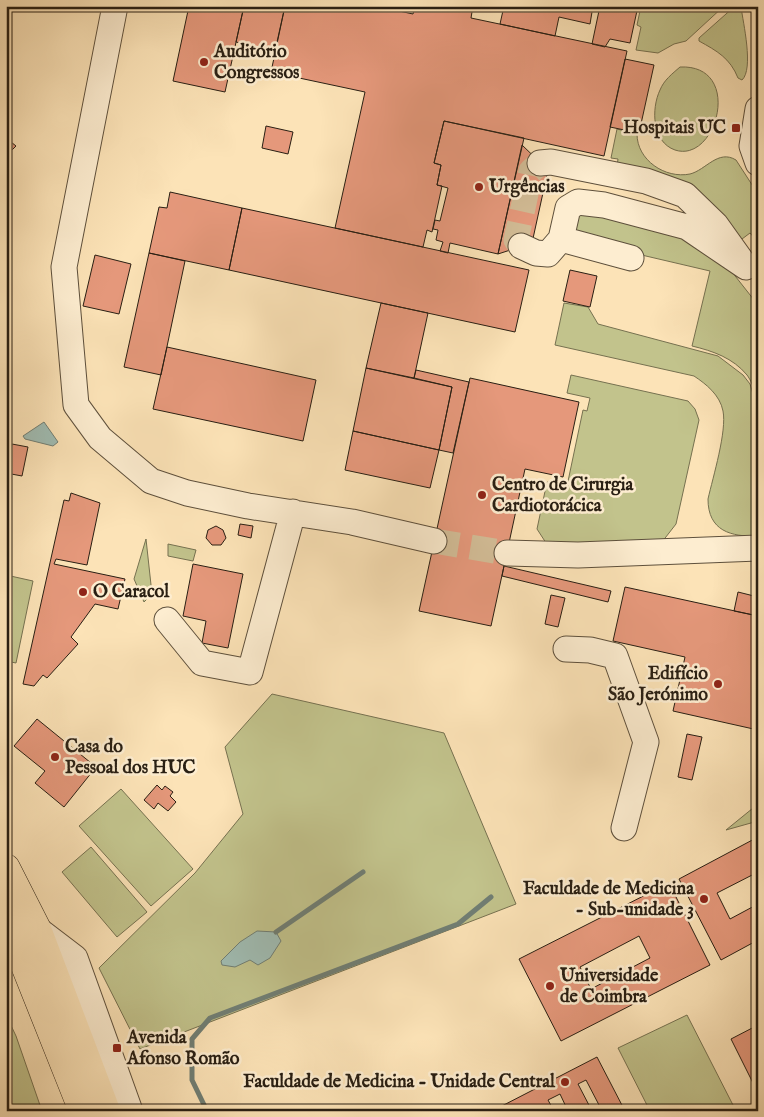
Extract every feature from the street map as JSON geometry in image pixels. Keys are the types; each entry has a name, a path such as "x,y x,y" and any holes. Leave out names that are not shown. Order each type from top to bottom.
{"main road":[{"path":"6,868 37,929 106,1111"},
{"path":"6,918 83,1111"}],"lane":[{"path":"115,6 64,267 76,405 100,438 151,481 187,492 248,506 352,522 434,541"},
{"path":"758,109 752,146 758,163"},
{"path":"540,163 552,162 646,181 684,195 716,225 752,275"},
{"path":"521,246 536,253 548,254 561,240 568,208 578,202 604,205 687,227 752,275"},
{"path":"561,240 631,258"},
{"path":"167,620 202,663 250,672 293,512"},
{"path":"507,553 578,555 758,548"},
{"path":"566,649 590,650 615,656 646,742 624,828"},
{"path":"37,929 75,958 130,1111"}],"green space":[{"path":"641,6 724,6 686,41 674,44 658,53 636,50 641,27 637,25"},
{"path":"735,6 741,7 747,45 747,66 742,80 738,78 727,60 712,48 699,41 699,38"},
{"path":"680,67 700,70 712,81 718,96 717,113 712,129 702,143 690,150 675,150 667,146 658,133 656,124 655,106 660,90 666,80"},
{"path":"617,129 637,134 638,143 647,159 654,166 671,174 690,174 723,157 730,157 736,160 758,194 758,242 750,233 738,242 617,166 618,159 611,158"},
{"path":"582,212 677,234 732,272 758,305 756,391 747,375 735,364 715,353 692,346 710,271 586,242 573,231 576,217"},
{"path":"564,303 588,307 598,324 718,356 743,375 750,384 753,394 756,394 753,435 758,454 758,536 739,535 723,530 712,518 709,510 708,499 719,454 724,420 723,411 716,395 708,386 694,376 555,345"},
{"path":"571,375 688,401 695,409 699,420 676,524 662,542 548,546 537,529 547,482 567,486 583,410 587,411 590,398 567,393"},
{"path":"146,539 152,594 144,602 134,579"},
{"path":"168,544 196,550 193,561 168,556"},
{"path":"6,575 33,581 16,663 6,661"},
{"path":"272,694 444,733 516,904 140,1049 99,968 195,873 243,814 225,747"},
{"path":"121,789 193,869 151,906 79,826"},
{"path":"758,804 758,821 726,830"},
{"path":"91,847 147,912 117,937 62,872"},
{"path":"6,1015 16,1036 42,1111 6,1111"},
{"path":"687,1015 734,1107 726,1111 650,1111 618,1048"}],"water":[{"path":"44,422 58,442 53,446 25,439 23,436"},
{"path":"257,931 276,932 281,941 270,958 258,965 250,960 235,967 222,965 221,961 240,942"}],"building":[{"name":"Auditório Congressos","path":"189,6 244,6 225,92 173,81"},
{"path":"244,6 285,6 275,51 236,42"},
{"path":"285,6 376,6 413,14 415,6 473,6 471,18 627,51 604,156 444,121 434,163 441,165 437,185 442,186 432,232 427,230 423,247 335,228 365,92 271,72"},
{"path":"504,6 593,6 590,24 559,17 555,36 500,24"},
{"path":"600,6 638,6 630,43 610,39 605,47 592,44"},
{"path":"625,59 654,65 639,133 610,127"},
{"name":"Urgências","path":"444,121 524,138 498,254 450,243 448,253 440,251 443,242 436,240 438,230 433,229 435,220 440,221 448,188 437,185 441,165 434,163"},
{"path":"266,126 293,132 288,154 262,148"},
{"path":"6,138 16,146 6,156"},
{"path":"522,145 548,170 532,243 498,254"},
{"path":"170,192 242,208 229,270 149,253 159,207 167,208"},
{"path":"242,208 529,270 515,332 229,270"},
{"path":"149,253 185,261 161,375 124,367"},
{"path":"95,255 131,264 119,314 83,306"},
{"path":"570,270 597,276 590,307 563,301"},
{"path":"381,303 428,313 414,378 366,368"},
{"path":"167,347 316,380 303,441 153,409"},
{"path":"366,368 452,387 439,450 353,431"},
{"path":"416,370 469,382 453,453 439,450 452,387 414,378"},
{"name":"Centro de Cirurgia Cardiotorácica","path":"470,378 579,402 563,477 525,469 491,626 419,611"},
{"path":"353,431 439,450 430,488 345,470"},
{"path":"12,444 28,447 22,476 6,473"},
{"name":"O Caracol","path":"71,493 100,503 87,565 56,559 54,564 125,579 118,609 95,604 71,637 78,644 47,678 43,675 34,686 23,684 64,500 69,501"},
{"path":"240,524 253,526 251,538 238,535"},
{"path":"216,526 223,530 226,538 221,545 212,545 206,538 208,530"},
{"path":"193,564 243,574 228,648 202,643 206,621 183,616"},
{"path":"504,566 611,591 608,602 502,576"},
{"name":"Edifício São Jerónimo","path":"625,587 758,616 758,730 673,711 685,657 613,641"},
{"path":"738,592 758,597 758,616 734,611"},
{"path":"551,595 565,598 558,627 545,624"},
{"name":"Casa do Pessoal dos HUC","path":"37,719 96,767 64,807 35,783 45,771 14,746"},
{"path":"687,734 702,737 692,780 678,777"},
{"path":"157,785 162,790 165,786 173,792 170,796 176,802 168,811 158,803 154,809 144,800"},
{"name":"Faculdade de Medicina - Sub-unidade 3","path":"758,837 758,872 717,893 730,919 758,904 758,940 721,960 679,879"},
{"path":"669,883 710,965 561,1041 519,959","holes":["639,936 650,958 591,989 580,967"]},
{"path":"758,1025 758,1089 756,1089 731,1039"},
{"name":"Faculdade de Medicina - Unidade Central","path":"597,1057 625,1111 568,1111 560,1094 548,1100 554,1111 499,1111 498,1108","holes":["586,1080 599,1105 591,1109 578,1084"]}],"waterway":[{"path":"276,932 363,872"},
{"path":"207,1111 192,1080 192,1039 210,1018 458,924 491,897"}],"tunnel":[{"path":"521,246 516,240 531,171 540,163"},
{"path":"434,541 507,553"}],"place":[{"name":"Auditório Congressos","path":"204,62"},
{"name":"Hospitais UC","path":"736,128"},
{"name":"Urgências","path":"479,187"},
{"name":"Centro de Cirurgia Cardiotorácica","path":"482,495"},
{"name":"O Caracol","path":"83,592"},
{"name":"Edifício São Jerónimo","path":"718,684"},
{"name":"Casa do Pessoal dos HUC","path":"55,757"},
{"name":"Faculdade de Medicina - Sub-unidade 3","path":"704,899"},
{"name":"Universidade de Coimbra","path":"550,986"},
{"name":"Avenida Afonso Romão","path":"117,1048"},
{"name":"Faculdade de Medicina - Unidade Central","path":"565,1082"}]}
